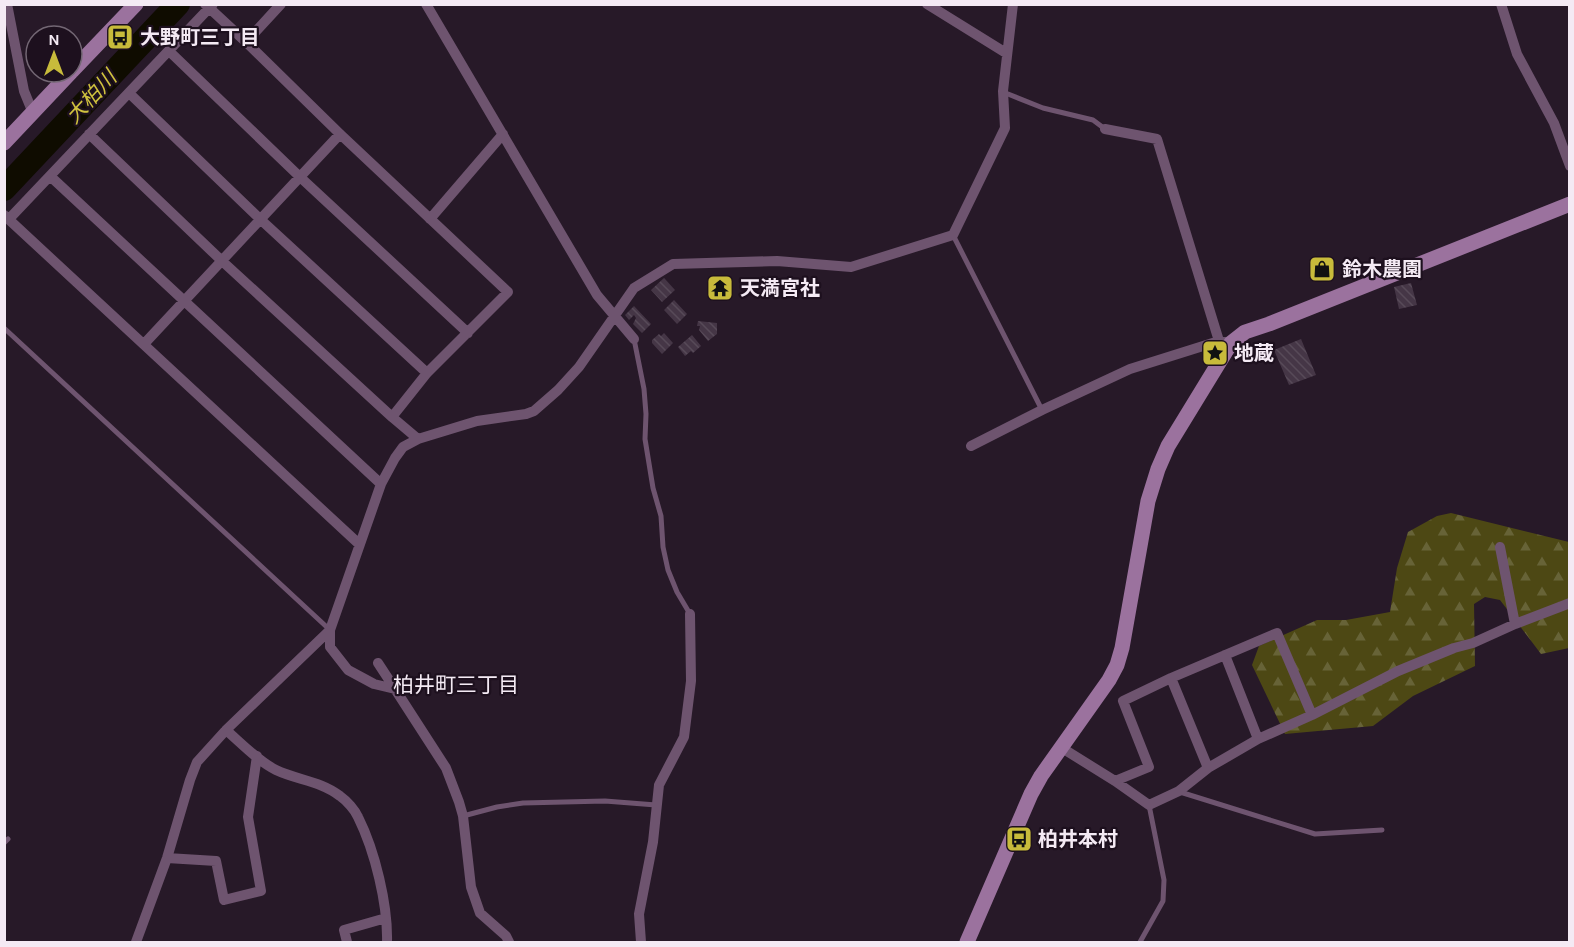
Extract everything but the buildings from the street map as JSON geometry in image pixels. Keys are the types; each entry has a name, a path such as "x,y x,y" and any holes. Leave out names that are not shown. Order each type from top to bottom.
{"street":[{"path":"7,4 24,91 33,113"},
{"path":"84,59 136,4"},
{"path":"246,42 281,4"},
{"path":"426,4 597,295 634,339"},
{"path":"927,4 1006,53"},
{"path":"395,688 374,684 348,670 330,647 330,630 381,484 403,447 418,439 477,421 534,411 579,367 634,288 673,264 777,261 851,267 953,235 1005,128 1003,92 1013,4"},
{"path":"1501,4 1517,54 1554,123 1569,166"},
{"path":"359,544 7,217 50,176 209,6 340,134 508,292 427,373 392,417"},
{"path":"169,51 468,333"},
{"path":"4,143 61,84"},
{"path":"129,93 260,219 427,373"},
{"path":"967,942 1031,794 1117,665 1148,501 1158,469 1168,446 1225,342 1157,139 1105,129"},
{"path":"89,134 222,261 418,439"},
{"path":"144,344 340,134"},
{"path":"430,219 503,134"},
{"path":"50,176 381,484"},
{"path":"971,446 1130,369 1225,342 1245,332 1569,204"},
{"path":"1500,547 1515,624"},
{"path":"1062,748 1149,805 1179,791 1208,768 1258,740 1398,671 1569,603"},
{"path":"641,942 639,914 653,842 659,785 684,737 691,681 690,614"},
{"path":"136,942 167,858 197,762 226,730 330,630"},
{"path":"1114,781 1149,768 1123,701 1277,633 1312,715"},
{"path":"1226,655 1258,740"},
{"path":"378,663 446,768 463,816 471,887 480,914 506,936 509,942"},
{"path":"1171,678 1208,768"},
{"path":"226,730 276,770 318,783 340,796 357,814 374,862 386,918 387,942"},
{"path":"167,858 216,861 224,900 261,891 248,817 257,756"},
{"path":"347,942 344,930 386,918"}],"lane":[{"path":"1003,92 1043,108 1093,120 1105,129"},
{"path":"953,235 1042,410"},
{"path":"4,328 330,630"},
{"path":"634,339 644,389 645,439 653,488 661,516 663,547 668,570 690,614"},
{"path":"1179,791 1315,834 1382,830"},
{"path":"463,816 523,803 605,801 656,805"},
{"path":"1140,942 1162,901 1164,880 1149,805"}],"green space":[{"path":"1451,513 1569,542 1569,648 1541,654 1500,600 1485,597 1474,604 1475,666 1413,696 1373,726 1285,734 1252,665 1259,646 1317,620 1346,620 1390,612 1397,568 1408,532 1437,516"}],"waterway":[{"name":"大柏川","path":"4,189 178,4"}],"place":[{"name":"大野町三丁目","path":"120,37"},
{"name":"鈴木農園","path":"1322,269"},
{"name":"天満宮社","path":"720,288"},
{"name":"地蔵","path":"1215,353"},
{"name":"柏井本村","path":"1019,839"}],"district":[{"name":"柏井町三丁目","path":"456,685"}]}
